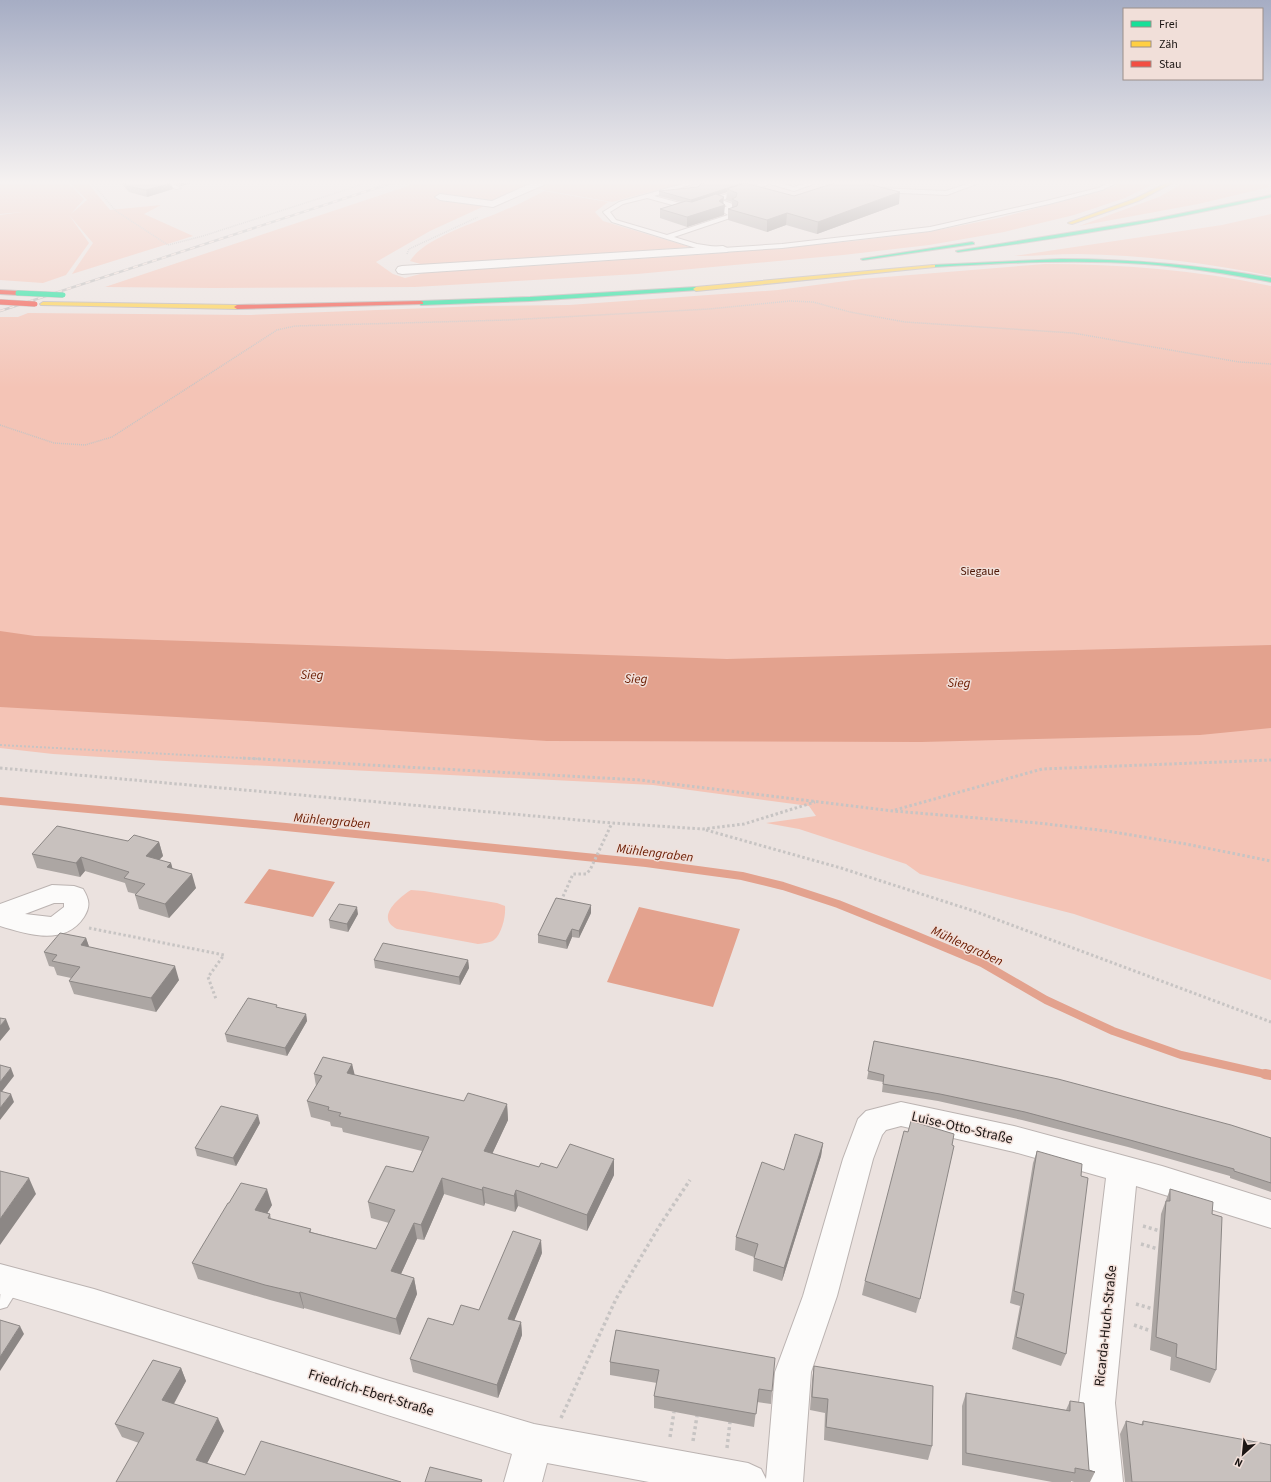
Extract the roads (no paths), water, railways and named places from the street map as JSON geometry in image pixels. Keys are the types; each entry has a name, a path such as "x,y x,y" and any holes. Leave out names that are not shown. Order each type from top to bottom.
{"highway":[{"path":"927,250 854,262 958,250"},
{"path":"852,274 1020,250"},
{"path":"0,302 257,307 443,303 621,294 996,262 1082,259 1146,261 1175,264 1234,272 1271,280"},
{"path":"0,292 153,298 300,298 401,296 510,290"}],"street":[{"path":"402,270 721,250"},
{"path":"0,914 52,894 74,895 77,899 76,909 68,918 63,922 48,927 0,917"},
{"name":"Luise-Otto-Straße","path":"784,1482 793,1372 820,1296 868,1128 877,1120 888,1116 901,1114 1014,1139 1203,1192 1271,1214"},
{"name":"Ricarda-Huch-Straße","path":"1104,1482 1097,1402 1122,1169"},
{"name":"Friedrich-Ebert-Straße","path":"4,1287 94,1305 386,1398 543,1444 748,1482"},
{"path":"523,1482 543,1444"}],"water":[{"name":"Sieg","path":"0,631 35,636 727,659 1271,645 1271,728 1200,735 921,742 547,741 264,722 0,707"},
{"path":"269,869 335,882 313,917 244,903"},
{"path":"639,907 740,929 713,1007 607,982"}],"waterway":[{"name":"Mühlengraben","path":"0,801 286,827 646,863 742,876 783,886 838,904 915,935 982,963 1046,1000 1113,1031 1181,1055 1269,1075"},
{"name":"Mühlengraben","path":"1265,1074 1271,1075"}],"railway":[{"path":"0,311 186,250"}],"park label":[{"name":"Siegaue","path":"980,571"}]}
